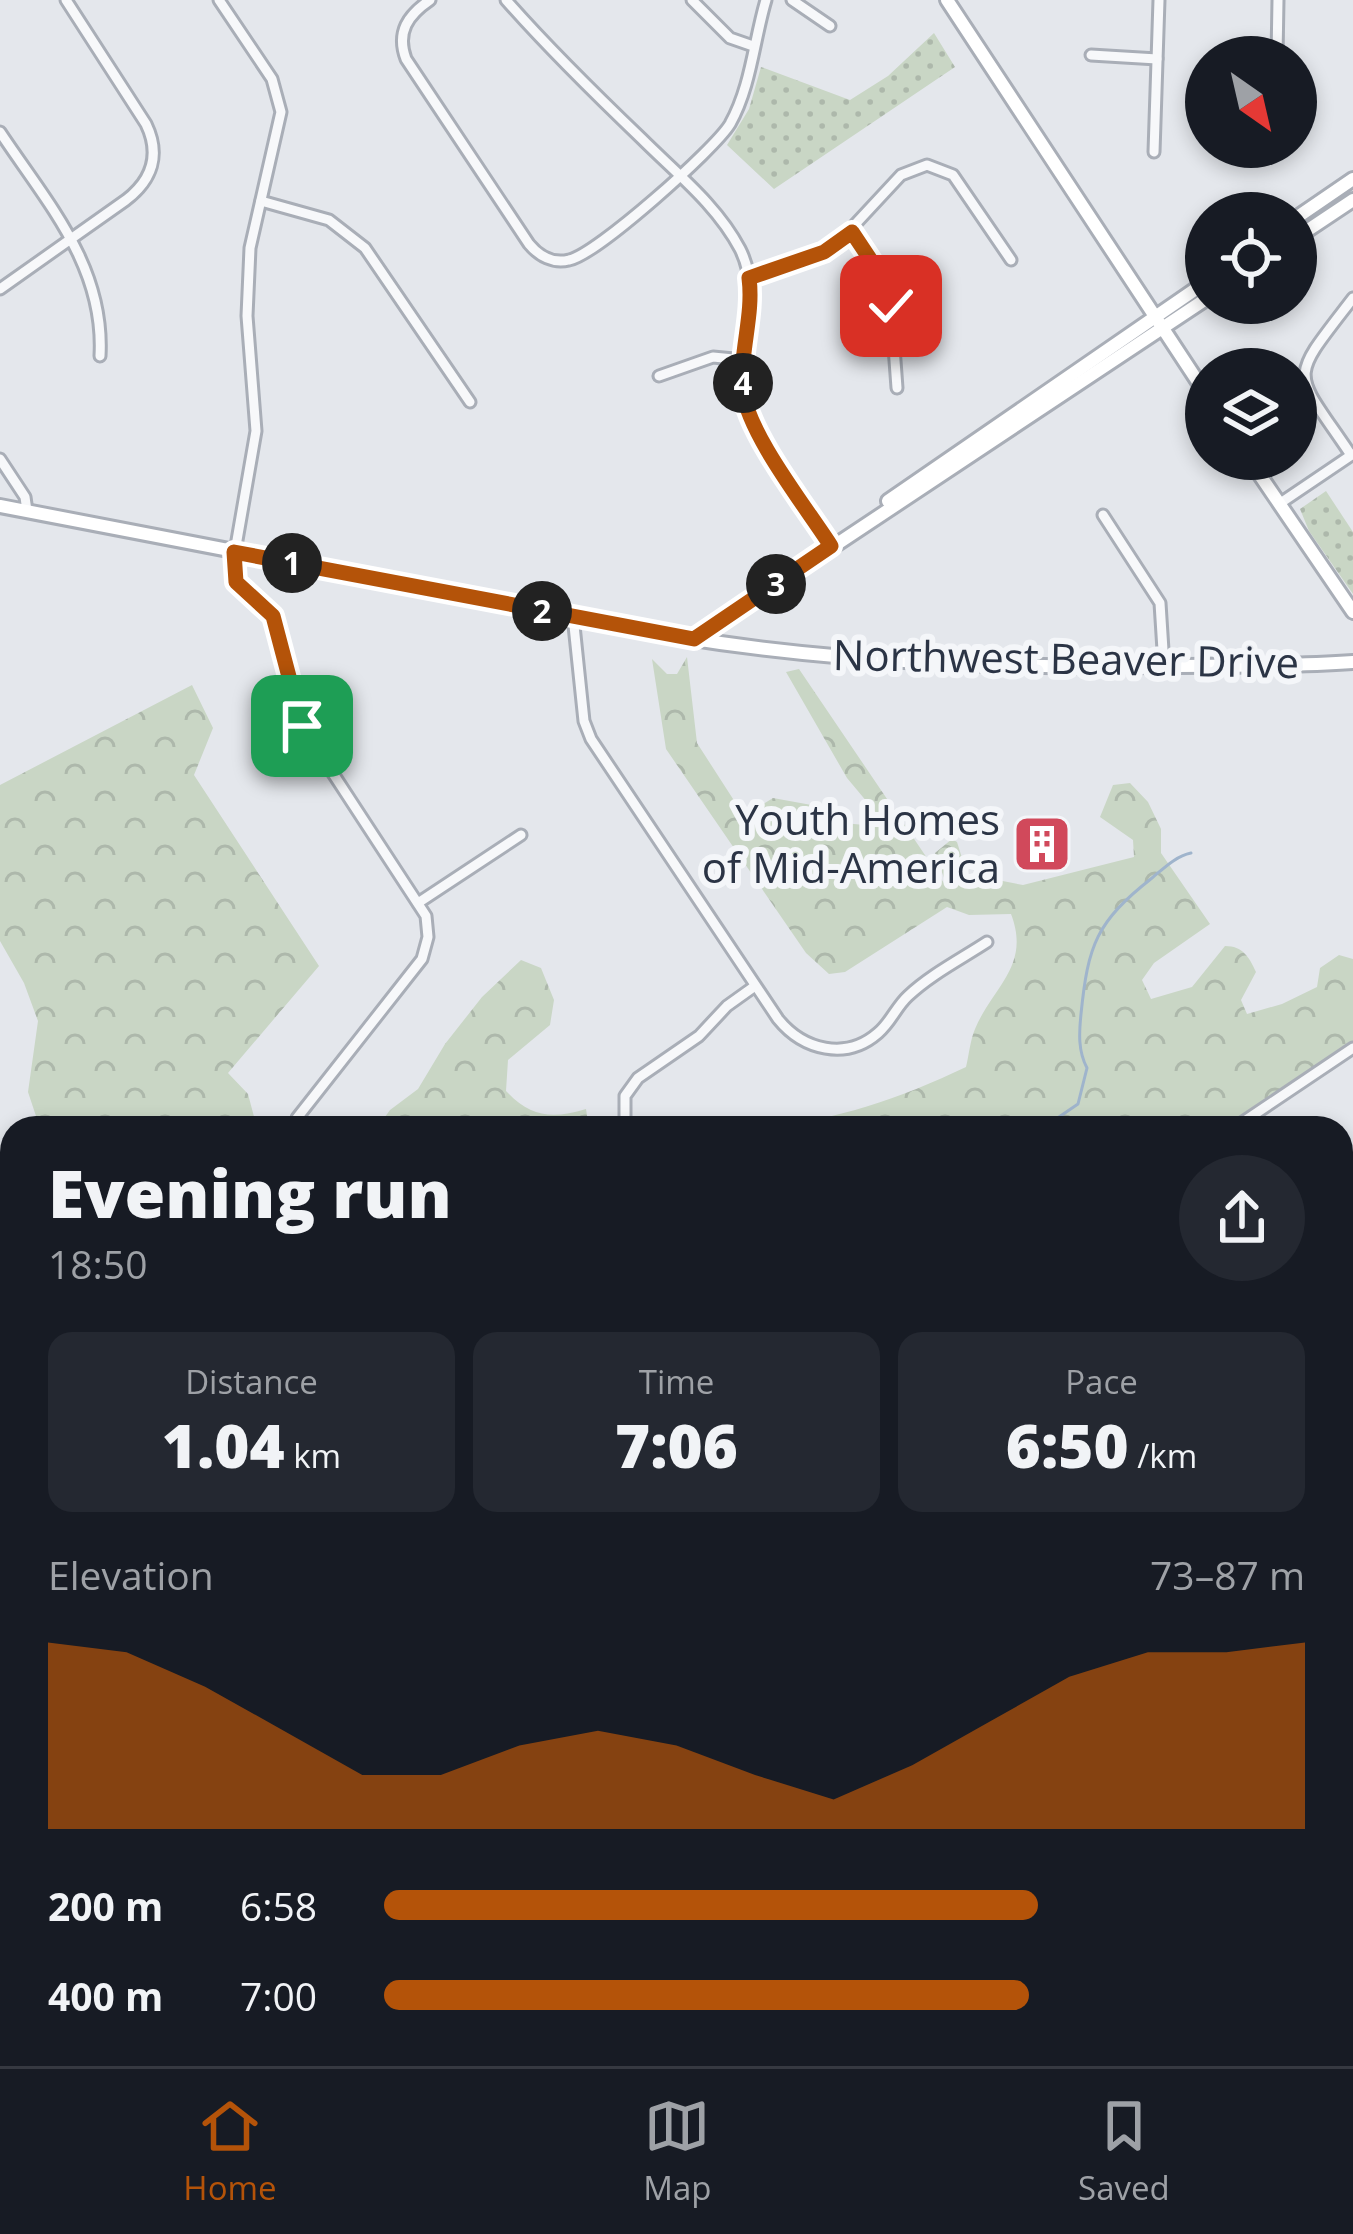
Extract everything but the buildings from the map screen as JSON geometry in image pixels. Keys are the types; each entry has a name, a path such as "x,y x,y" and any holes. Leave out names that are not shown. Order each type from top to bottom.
{"main road":[{"path":"946,0 1185,363"},
{"path":"1317,204 1353,179"},
{"path":"1317,224 1353,200"},
{"path":"694,639 1185,299"},
{"path":"1157,322 1185,308"},
{"path":"1263,480 1353,612"},
{"name":"Northwest Beaver Drive","path":"0,506 694,639 905,664 1353,662"}],"street":[{"path":"0,289 140,189 152,169 151,134 66,0"},
{"path":"219,0 280,98 279,130 250,248 246,287 256,431 234,552 236,582 267,609 276,625 302,726 418,903 428,926 422,959 299,1116"},
{"path":"430,0 406,22 402,41 406,59 536,251 552,260 578,257 680,176 730,124 742,96 766,0"},
{"path":"506,0 680,176 724,224 740,250 749,278 743,392 751,418 831,546"},
{"path":"692,0 730,38 753,46"},
{"path":"792,0 830,26"},
{"path":"1154,152 1159,0"},
{"path":"1277,36 1278,0"},
{"path":"1091,55 1157,59"},
{"path":"0,132 71,238 97,297 100,356"},
{"path":"749,278 824,252 852,232 902,175 918,166 936,166 959,183 1011,260"},
{"path":"261,201 329,220 365,248 470,402"},
{"path":"852,232 878,271 891,306 897,388"},
{"path":"1279,504 1352,455 1304,385 1302,370 1353,298"},
{"path":"659,376 713,358 744,360"},
{"path":"0,460 25,497 27,511"},
{"path":"1102,515 1160,603 1164,665"},
{"path":"573,616 586,730 755,986 794,1036 828,1049 852,1047 881,1031 916,989 987,942"},
{"path":"418,903 521,836"},
{"path":"626,1116 625,1096 638,1078 700,1036 727,1006 755,986"},
{"path":"1252,1116 1353,1048"}],"green space":[{"path":"934,33 955,67 774,189 727,145 749,109 761,67 850,100 888,76"},
{"path":"1326,491 1353,532 1353,594 1309,531 1300,509"},
{"path":"687,657 697,743 744,816 773,798 817,806 833,822 875,826 883,821 847,778 786,672 799,669 948,889 935,853 952,839 967,874 1023,885 1134,857 1133,840 1100,817 1113,785 1130,783 1148,802 1161,829 1161,853 1210,924 1154,963 1142,980 1151,999 1192,987 1225,946 1245,953 1256,972 1241,1000 1247,1014 1317,987 1320,968 1339,955 1353,959 1353,1041 1239,1116 831,1116 916,1089 966,1067 975,1029 1013,962 1016,932 1011,914 969,915 947,907 845,972 829,974 806,953 666,749 652,659 667,674 677,674"},
{"path":"192,685 213,728 194,775 319,966 228,1073 248,1094 254,1116 36,1116 28,1092 38,1021 24,983 0,941 0,785"},
{"path":"521,960 541,968 554,1000 550,1025 508,1060 506,1091 524,1107 543,1114 586,1109 587,1116 386,1116 418,1089 482,997"}],"waterway":[{"path":"1060,1116 1078,1104 1087,1068 1080,1021 1087,970 1098,937 1133,894 1170,863 1191,853"}],"place":[{"name":"Youth Homes of Mid-America","path":"1042,844"}],"route":[{"path":"302,726 273,616 236,582 234,552 694,639 831,546 746,406 742,377 749,278 824,252 852,232 878,271 891,306"}]}
